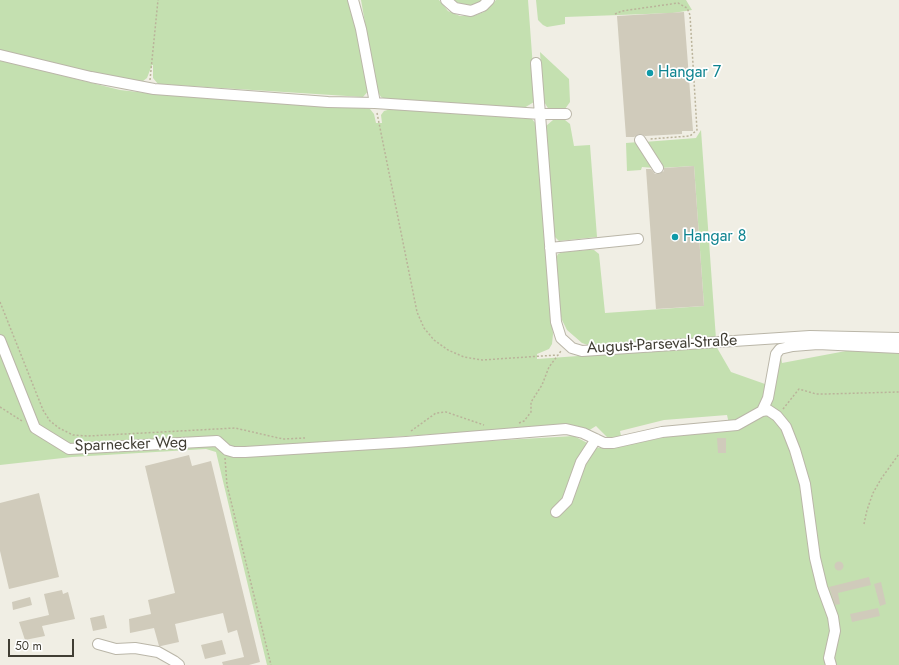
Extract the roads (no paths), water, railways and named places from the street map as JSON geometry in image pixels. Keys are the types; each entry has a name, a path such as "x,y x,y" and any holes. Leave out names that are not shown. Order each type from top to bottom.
{"street":[{"path":"353,0 375,103"},
{"path":"357,14 358,0"},
{"path":"446,0 455,8 471,11 483,6 489,0"},
{"path":"0,55 91,77 150,88 328,102 375,103 541,114 566,114"},
{"name":"August-Parseval-Straße","path":"536,63 556,322 561,338 582,351 810,336 899,338"},
{"path":"640,140 658,168"},
{"path":"550,248 638,240"},
{"name":"Sparnecker Weg","path":"0,340 34,428 69,449 217,441 227,450 234,452 245,452 566,430 583,433 596,439"},
{"path":"762,411 768,398 776,354 780,349 792,346 818,344 899,348"},
{"path":"556,512 567,501 581,462 596,439 604,443 613,443 662,432 737,425 762,411 768,410 777,416 786,427 805,484 815,558 833,617 835,631 829,658 831,665"},
{"path":"98,644 116,648 136,648 158,652 178,665"}],"place":[{"name":"Hangar 7","path":"650,73"},
{"name":"Hangar 8","path":"675,237"}]}
